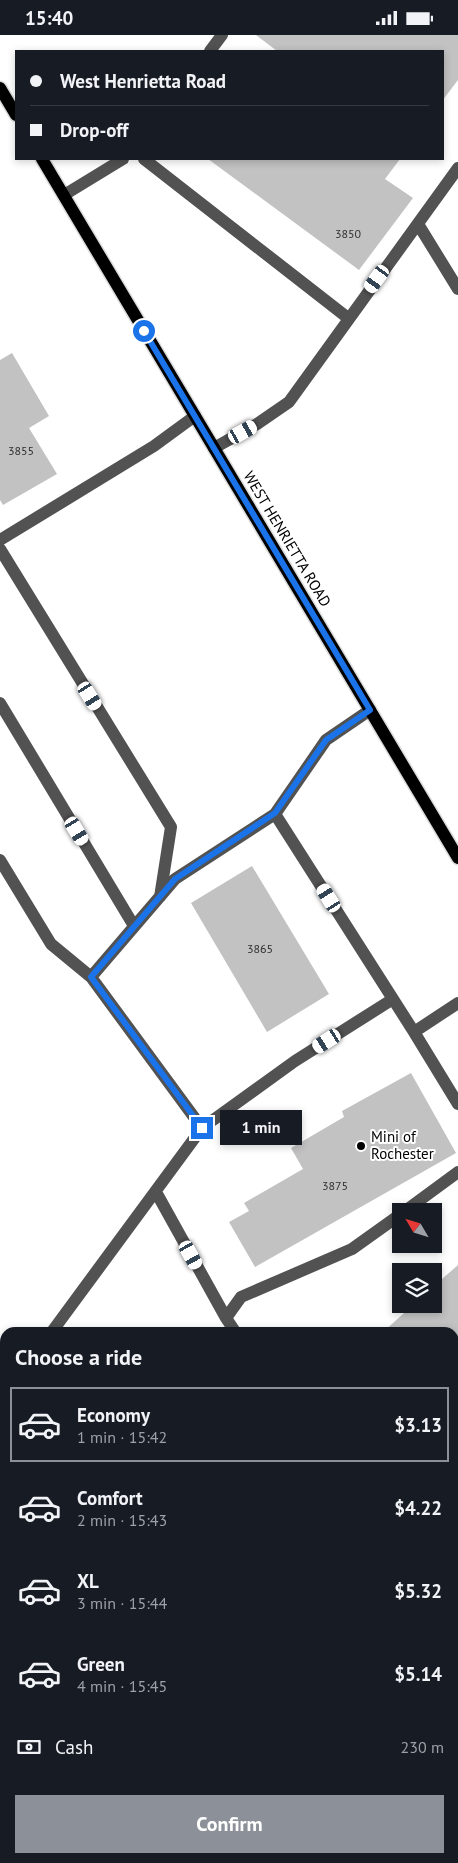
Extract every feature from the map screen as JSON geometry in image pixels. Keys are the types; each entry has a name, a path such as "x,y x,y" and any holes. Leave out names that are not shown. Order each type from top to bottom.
{"main road":[{"path":"0,87 15,113"},
{"name":"WEST HENRIETTA ROAD","path":"43,160 370,710 456,850"}],"street":[{"path":"211,50 222,35"},
{"path":"64,195 121,160"},
{"path":"145,160 348,318"},
{"path":"214,448 257,424 289,402 458,168"},
{"path":"418,224 458,289"},
{"path":"0,540 154,446 195,416"},
{"path":"0,549 171,827 160,897"},
{"path":"0,703 134,926"},
{"path":"91,977 175,879 275,813 326,740 370,710"},
{"path":"275,813 458,1104"},
{"path":"0,860 51,944 91,977 202,1128"},
{"path":"55,1327 202,1128 295,1061 393,999"},
{"path":"414,1032 458,1003"},
{"path":"416,1203 458,1172"},
{"path":"156,1192 232,1327"},
{"path":"226,1318 241,1297 352,1249 392,1220"}],"building":[{"path":"256,35 458,35 458,80 444,98 444,50 276,50"},
{"path":"209,160 399,160 385,179 413,198 359,270"},
{"path":"12,353 49,416 29,428 57,474 3,505 0,500 0,360"},
{"path":"252,866 329,994 267,1032 191,903"},
{"path":"411,1073 456,1153 255,1267 229,1222 249,1211 244,1203 303,1169 291,1148 344,1117 342,1111"},
{"path":"458,1265 458,1327 389,1327 404,1313 442,1313 442,1279"}],"place":[{"name":"Mini of Rochester","path":"361,1146"}],"route":[{"path":"144,331 370,710 326,740 275,813 175,879 91,977 202,1128"}]}
